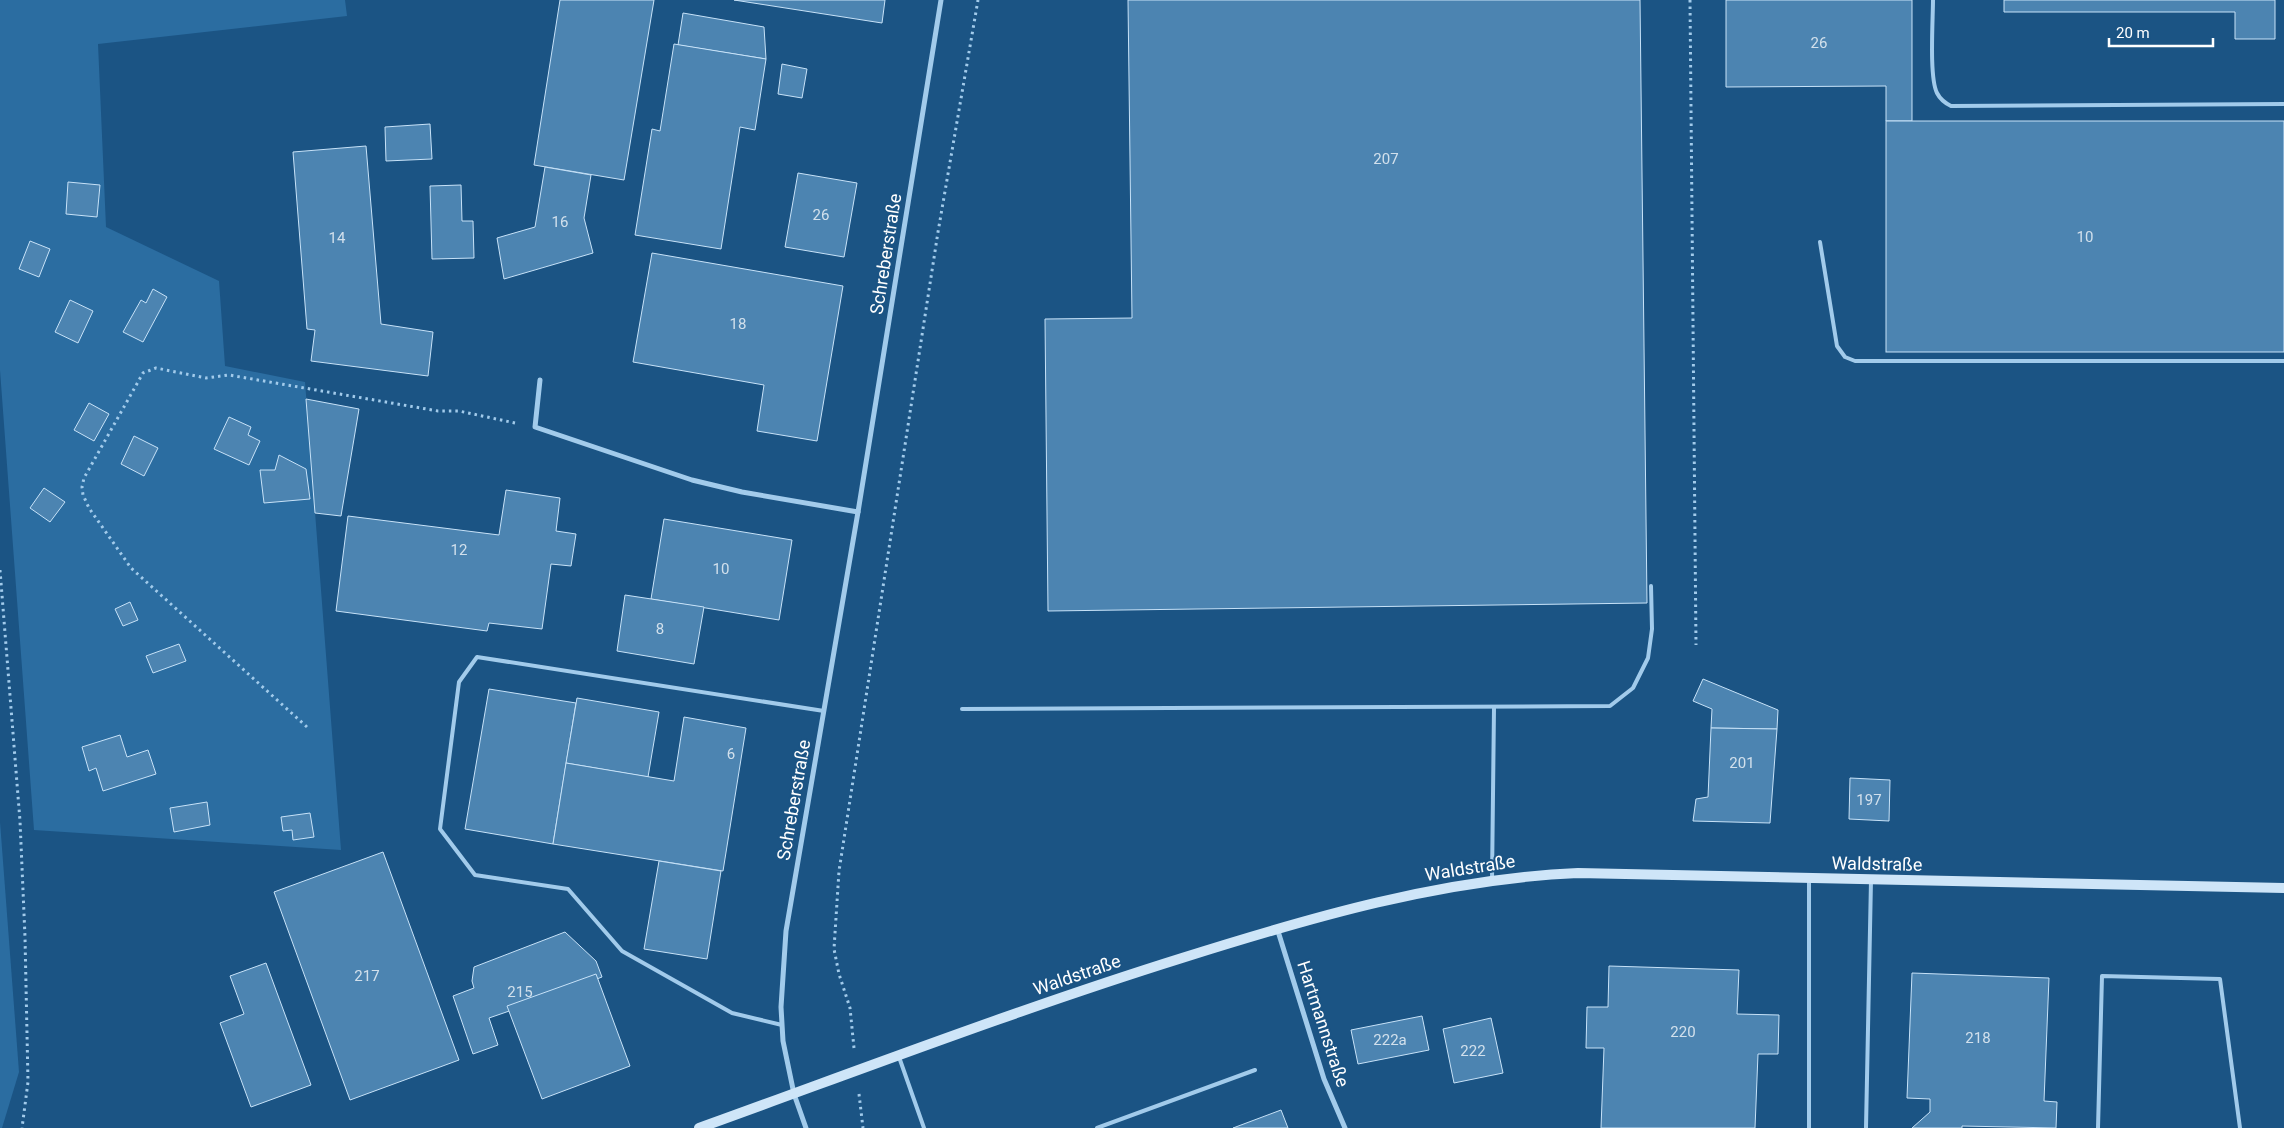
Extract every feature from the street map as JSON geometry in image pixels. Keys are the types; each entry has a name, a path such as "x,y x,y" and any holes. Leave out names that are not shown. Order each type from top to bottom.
{"main road":[{"name":"Waldstraße","path":"699,1128 1072,993 1277,928 1394,898 1492,880 1578,873 2284,888"}],"street":[{"name":"Schreberstraße","path":"806,1128 786,1063 782,1025 786,931 858,512 941,0"},
{"path":"540,380 535,427 692,480 742,492 858,512"},
{"name":"Hartmannstraße","path":"1277,928 1324,1078 1345,1128"}],"lane":[{"path":"1933,0 1934,80 1937,93 1944,102 1951,106 2284,104"},
{"path":"1820,242 1837,346 1845,356 1855,361 2284,361"},
{"path":"962,709 1610,706 1633,688 1648,658 1652,628 1651,586"},
{"path":"782,1025 732,1013 622,951 568,889 475,875 440,829 459,682 477,658 824,711"},
{"path":"1492,880 1494,708"},
{"path":"1809,878 1809,1128"},
{"path":"1866,1128 1872,880"},
{"path":"2098,1128 2102,976 2220,979 2240,1128"},
{"path":"898,1055 924,1128"},
{"path":"1096,1128 1255,1070"}],"path":[{"path":"863,1128 850,1008 839,974 834,949 838,870 938,232 978,0"},
{"path":"1690,0 1696,645"},
{"path":"307,727 130,568 89,508 83,496 84,478 143,373 156,368 206,378 229,376 438,411 459,411 535,427"},
{"path":"0,570 20,821 25,937 28,1082 22,1128"}],"shaded area":[{"path":"0,0 345,0 347,16 98,44 106,227 219,281 225,366 305,382 341,850 34,830 0,370"},
{"path":"0,822 19,1072 2,1128 0,1128"}],"building":[{"path":"560,0 654,0 624,180 534,165"},
{"path":"734,0 885,0 882,23"},
{"path":"1128,0 1640,0 1647,603 1048,611 1045,319 1132,318"},
{"path":"1726,0 1912,0 1912,121 1886,121 1886,86 1726,87"},
{"path":"2004,0 2275,0 2275,39 2235,39 2235,12 2004,12"},
{"path":"683,13 764,27 766,59 678,45"},
{"path":"674,44 766,59 755,130 740,127 721,249 635,235 652,129 660,131"},
{"path":"782,64 807,69 802,98 778,94"},
{"path":"1886,121 2284,121 2284,352 1886,352"},
{"path":"430,124 432,159 386,161 385,127"},
{"path":"366,146 381,324 433,332 428,376 311,361 315,330 307,329 293,152"},
{"path":"545,167 591,175 584,218 593,253 504,279 497,238 535,227"},
{"path":"798,173 857,183 844,257 785,247"},
{"path":"68,182 100,185 97,217 66,214"},
{"path":"461,185 462,221 473,221 474,258 432,259 430,186"},
{"path":"30,241 50,249 39,277 19,269"},
{"path":"652,253 843,286 817,441 757,431 764,385 633,362"},
{"path":"153,289 167,297 143,342 123,332 141,300 146,303"},
{"path":"70,300 93,311 78,343 55,332"},
{"path":"306,399 359,409 341,516 315,513"},
{"path":"89,403 109,414 94,441 74,430"},
{"path":"229,417 251,427 248,435 260,441 249,465 214,449"},
{"path":"134,436 158,448 144,476 121,464"},
{"path":"279,455 306,469 310,499 264,503 260,470 275,470"},
{"path":"44,488 65,502 50,522 30,508"},
{"path":"506,490 560,498 556,531 576,534 571,566 551,564 542,629 489,623 487,631 336,611 348,516 499,535"},
{"path":"664,519 792,540 779,620 651,599"},
{"path":"625,595 704,607 694,664 617,651"},
{"path":"130,602 138,620 123,626 115,609"},
{"path":"179,644 186,661 153,673 146,656"},
{"path":"1703,679 1778,710 1777,729 1711,728 1712,709 1693,701"},
{"path":"489,689 576,703 553,844 465,829"},
{"path":"577,698 659,712 648,777 566,763"},
{"path":"684,717 746,728 723,871 553,844 566,763 674,781"},
{"path":"1711,728 1777,729 1770,823 1693,821 1696,799 1708,797"},
{"path":"120,735 127,757 148,750 156,774 103,791 96,768 89,771 82,747"},
{"path":"1850,778 1890,780 1889,821 1849,819"},
{"path":"207,802 210,825 174,832 170,808"},
{"path":"310,813 314,837 293,840 292,830 283,831 281,817"},
{"path":"383,852 459,1060 350,1100 274,892"},
{"path":"659,861 721,871 707,959 644,949"},
{"path":"565,932 596,961 602,977 589,982 589,988 522,1012 518,1008 489,1018 498,1045 473,1054 453,996 474,988 472,981 474,967"},
{"path":"266,963 311,1085 251,1107 220,1023 244,1014 230,976"},
{"path":"1609,966 1739,970 1737,1014 1779,1015 1778,1054 1758,1054 1755,1128 1601,1128 1604,1048 1586,1048 1587,1007 1608,1007"},
{"path":"1912,973 2049,978 2044,1101 2057,1102 2056,1128 1962,1126 1962,1128 1912,1128 1930,1112 1930,1099 1907,1098"},
{"path":"596,974 630,1066 542,1099 507,1006"},
{"path":"1422,1016 1429,1050 1358,1064 1351,1030"},
{"path":"1491,1018 1503,1073 1454,1083 1443,1029"},
{"path":"1281,1110 1288,1128 1233,1128"}]}
